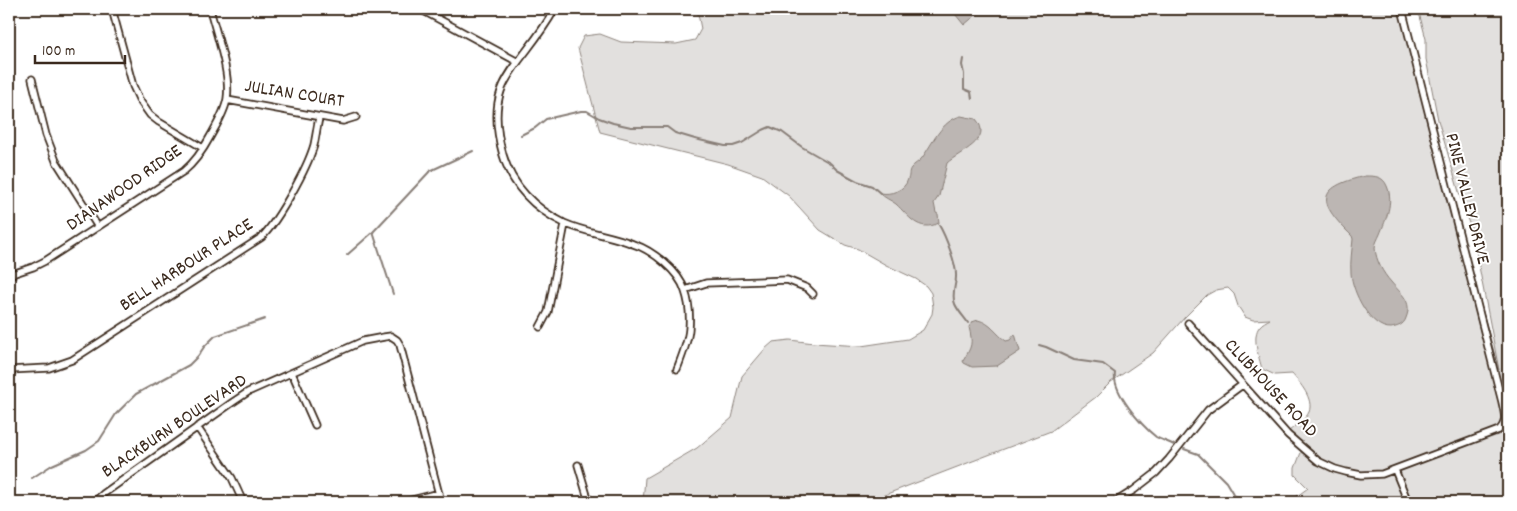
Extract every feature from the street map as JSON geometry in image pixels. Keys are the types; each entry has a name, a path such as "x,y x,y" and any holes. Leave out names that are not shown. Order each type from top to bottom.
{"street":[{"path":"112,9 133,86 140,101 150,115 159,122 203,148"},
{"name":"DIANAWOOD RIDGE","path":"9,275 39,264 184,171 195,160 217,125 227,100 228,84 210,9"},
{"path":"420,9 518,62"},
{"path":"555,9 501,90 497,107 497,129 502,153 513,180 523,193 542,210 565,224 645,248 671,270 685,290 688,308 689,329 677,369"},
{"name":"PINE VALLEY DRIVE","path":"1402,9 1505,414 1504,425"},
{"path":"32,79 46,135 56,161 98,227"},
{"name":"JULIAN COURT","path":"227,100 319,118 343,121 356,117"},
{"name":"BELL HARBOUR PLACE","path":"9,370 49,368 72,360 116,329 262,236 272,225 306,164 314,144 319,118"},
{"path":"540,327 548,312 565,224"},
{"path":"685,290 706,283 787,280 806,288 813,294"},
{"name":"CLUBHOUSE ROAD","path":"1188,323 1288,435 1318,460 1335,469 1361,475 1382,474 1499,430 1504,425"},
{"name":"BLACKBURN BOULEVARD","path":"94,502 241,396 363,341 388,336 395,338 402,354 441,502"},
{"path":"292,373 315,426"},
{"path":"1115,502 1156,473 1208,410 1242,385"},
{"path":"197,427 232,478 243,502"},
{"path":"578,465 589,502"},
{"path":"1396,470 1408,502"},
{"path":"404,502 439,493"}],"shaded area":[{"path":"697,9 1399,9 1499,370 1472,230 1466,216 1438,120 1426,59 1426,39 1418,9 1508,9 1508,502 1289,502 1308,488 1295,475 1295,468 1302,450 1290,439 1289,431 1308,415 1310,402 1305,391 1292,374 1275,375 1262,369 1256,347 1256,335 1261,325 1270,319 1253,320 1245,317 1238,306 1234,294 1228,288 1216,290 1207,295 1153,353 1111,382 1096,397 1051,431 866,502 643,502 645,478 697,448 732,418 742,376 773,342 790,340 861,346 908,339 923,330 932,314 933,307 931,293 926,286 858,249 845,245 820,230 789,196 762,176 728,164 600,132 578,48 584,36 600,34 621,42 676,44 695,40 701,29"},
{"path":"951,9 990,9 977,14 964,25"},
{"path":"961,116 976,119 981,133 973,145 947,163 939,196 934,203 939,223 932,226 920,225 880,193 892,193 904,187 909,178 911,168 922,158 938,133 948,123"},
{"path":"1365,176 1381,178 1389,192 1390,198 1385,222 1375,248 1378,262 1383,271 1405,298 1408,307 1404,322 1391,328 1383,327 1369,316 1359,299 1351,273 1352,236 1328,206 1327,198 1330,192 1337,186"},
{"path":"978,320 990,326 1006,341 1010,340 1015,334 1020,351 997,366 972,367 964,363 963,361 971,345 969,327 972,322"}],"waterway":[{"path":"963,59 964,89 971,92 972,99"},
{"path":"521,135 535,128 546,119 581,111 587,111 599,118 631,127 667,127 675,133 725,146 742,143 770,127 782,132 802,147 830,163 837,170 857,181 872,186 880,193"},
{"path":"347,255 373,232 430,171 473,151"},
{"path":"939,225 955,265 955,304 968,323"},
{"path":"373,232 393,294"},
{"path":"32,478 52,465 86,450 99,441 116,414 136,394 189,365 215,336 265,319"},
{"path":"1039,345 1074,360 1103,364 1115,373 1118,389 1129,408 1143,425 1156,437 1174,445"},
{"path":"1184,449 1198,454 1226,482 1238,502"}]}
